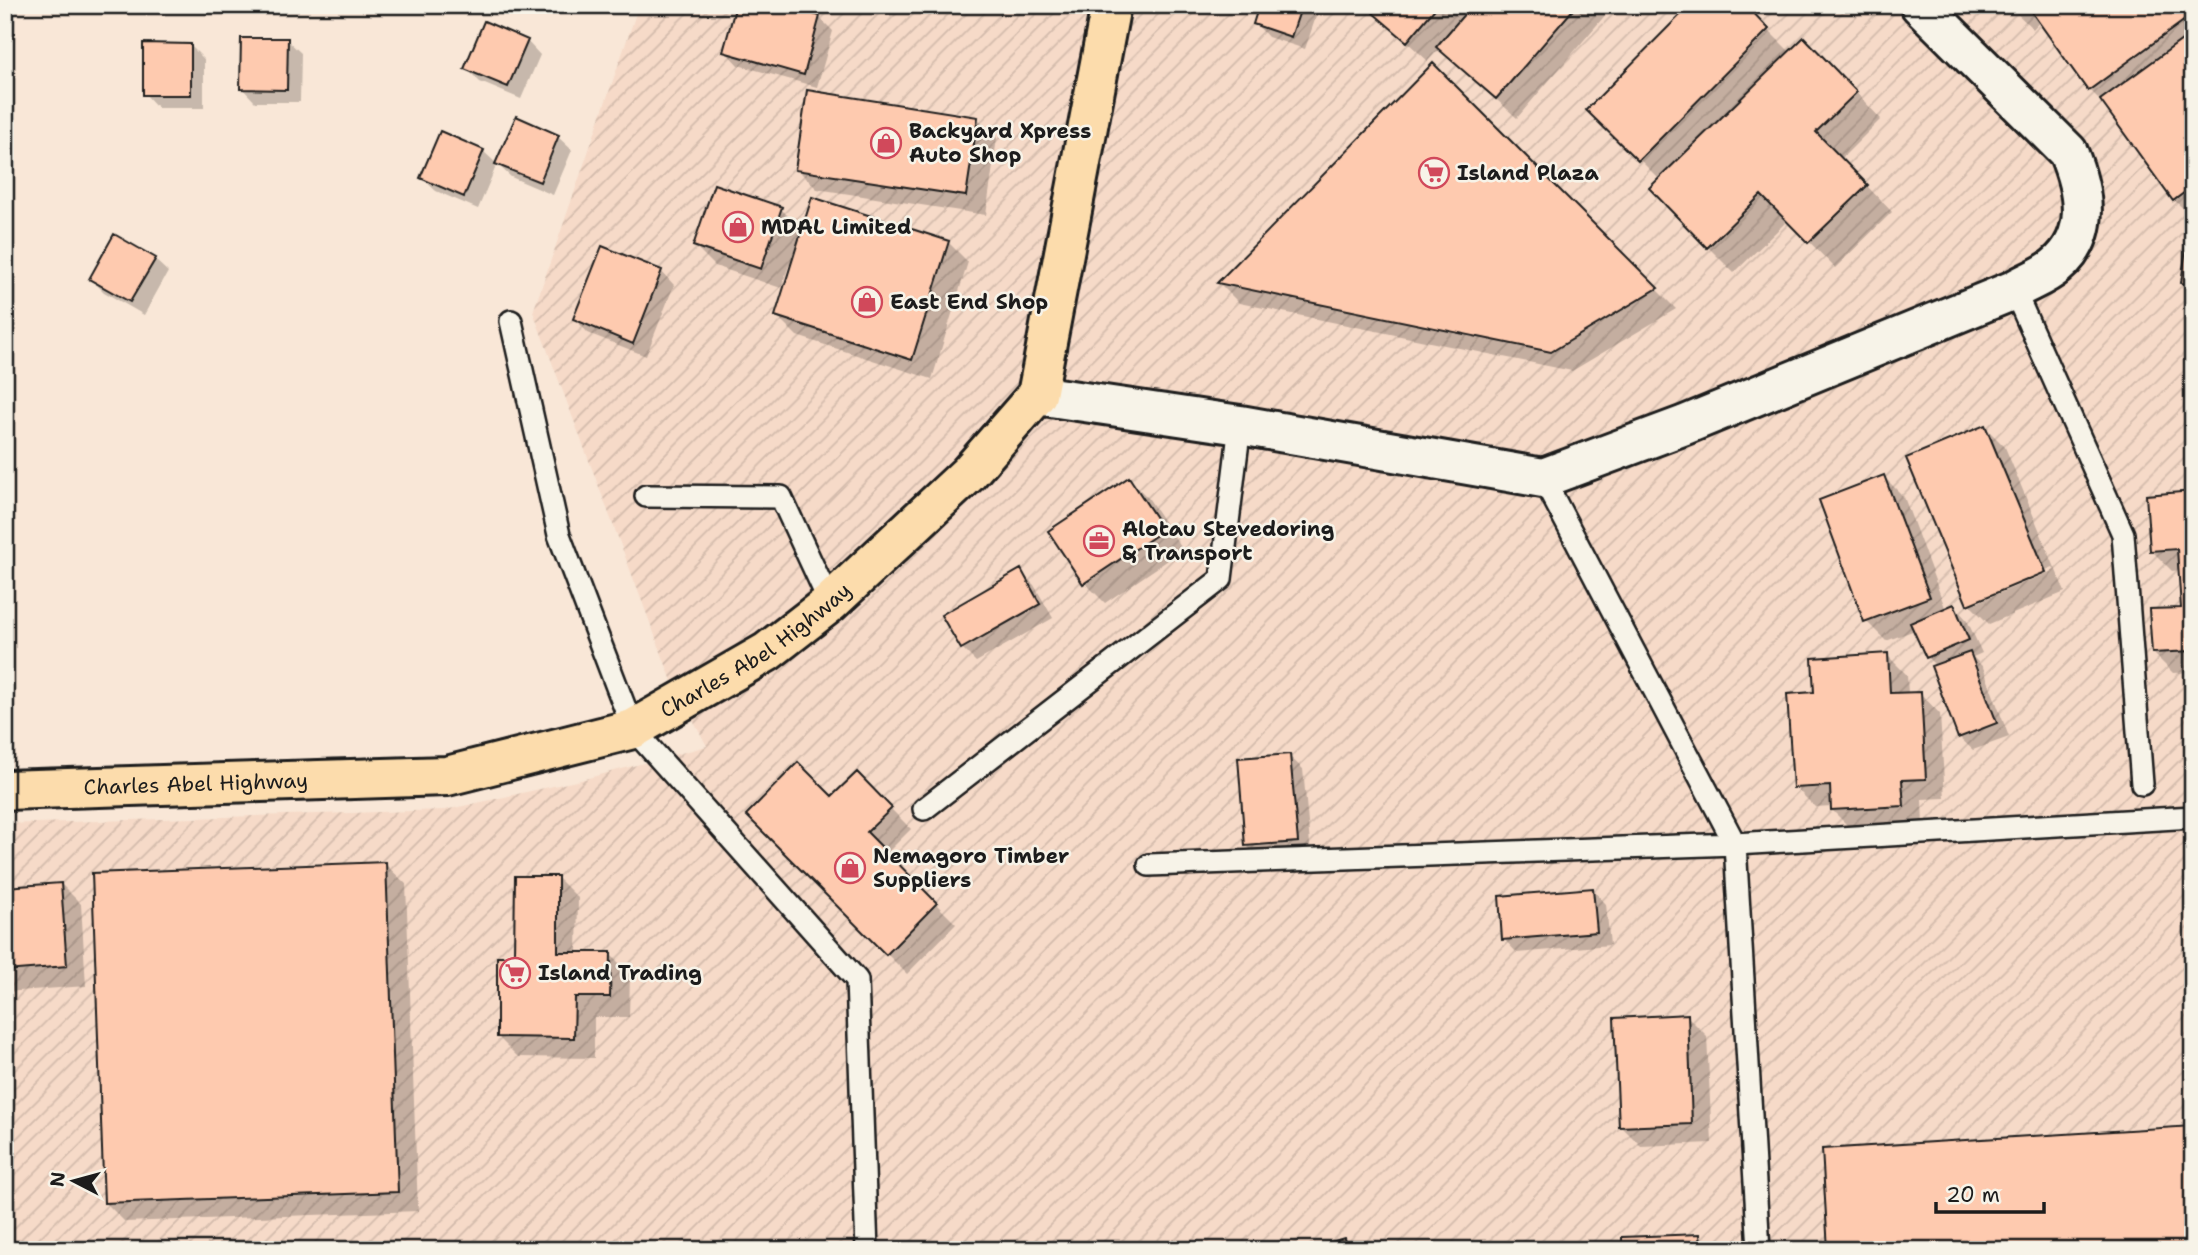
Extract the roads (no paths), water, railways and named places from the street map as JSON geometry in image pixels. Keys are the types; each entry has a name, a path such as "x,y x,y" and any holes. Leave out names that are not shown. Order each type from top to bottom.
{"main road":[{"path":"1037,395 1111,5"},
{"name":"Charles Abel Highway","path":"5,789 447,776 633,729 767,652 830,603 968,474 1037,395"}],"street":[{"path":"1037,395 1240,425 1543,478 1685,425 2014,290 2056,267 2077,241 2082,211 2080,180 2068,152 1920,5"}],"lane":[{"path":"2014,290 2123,534 2142,783"},
{"path":"511,321 559,535 633,729 858,980 867,1250"},
{"path":"924,809 1221,579 1240,425"},
{"path":"1543,478 1735,844 1759,1250"},
{"path":"646,496 781,497 830,603"},
{"path":"1149,865 1735,844 2193,817"}],"place":[{"name":"Backyard Xpress Auto Shop","path":"886,143"},
{"name":"Island Plaza","path":"1434,173"},
{"name":"MDAL Limited","path":"738,227"},
{"name":"East End Shop","path":"867,302"},
{"name":"Alotau Stevedoring & Transport","path":"1099,541"},
{"name":"Nemagoro Timber Suppliers","path":"850,868"},
{"name":"Island Trading","path":"515,973"}]}
